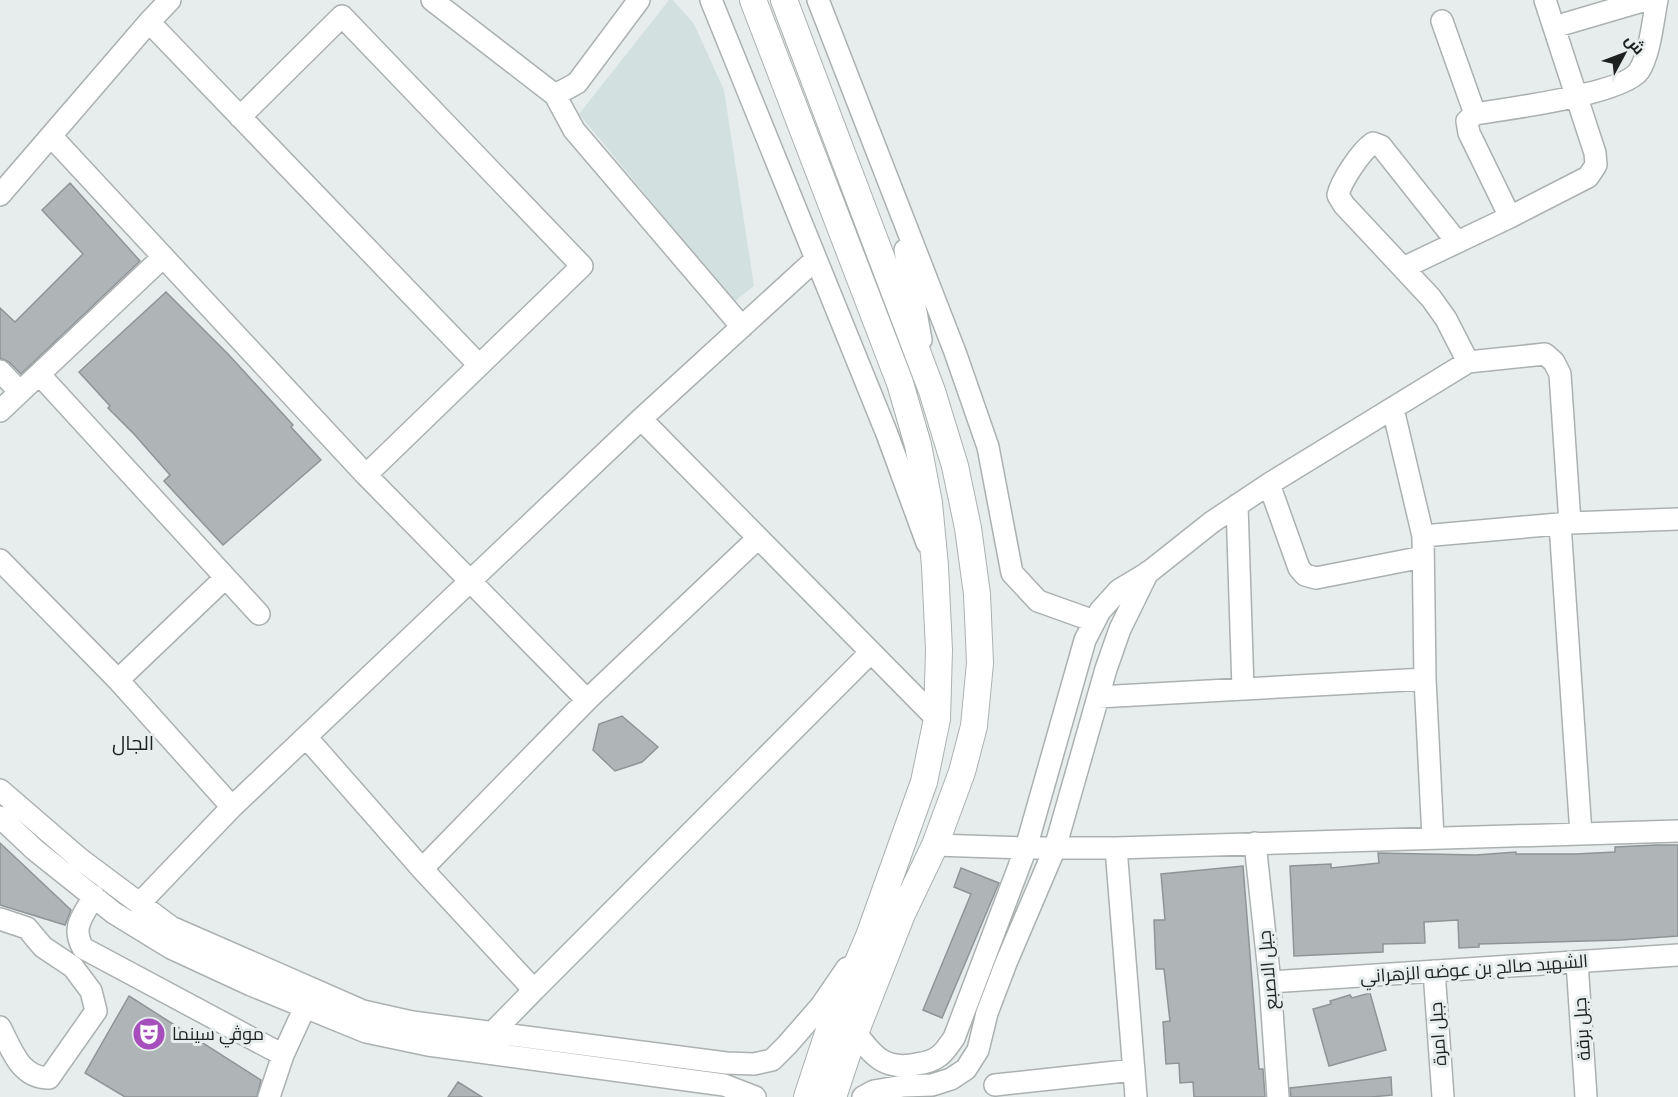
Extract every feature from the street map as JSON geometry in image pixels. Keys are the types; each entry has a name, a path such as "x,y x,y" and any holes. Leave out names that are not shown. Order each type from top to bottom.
{"main road":[{"path":"753,0 900,384 918,445 929,503 935,566 939,650 938,719 924,782 869,936 830,1027 807,1097"},
{"path":"784,0 927,379 955,466 968,528 977,594 980,663 974,726 962,772 935,845 902,914 833,1097"}],"street":[{"path":"0,195 170,0"},
{"path":"432,0 555,95 574,130 742,327"},
{"path":"555,95 577,83 639,0"},
{"path":"711,0 887,434 935,566"},
{"path":"818,0 955,352 988,447 1012,573 1038,601 1094,621"},
{"path":"1403,268 1588,177 1596,165 1595,153 1545,0"},
{"path":"1554,27 1646,0"},
{"path":"1510,217 1469,133 1467,121 1475,114 1577,97 1627,81 1638,73 1644,60 1657,0"},
{"path":"240,117 342,16 582,266 366,475"},
{"path":"1442,21 1475,114"},
{"path":"149,22 479,365"},
{"path":"51,136 366,475 587,700"},
{"path":"1457,242 1381,146 1373,143 1366,148 1340,187 1338,195 1344,205 1431,298 1446,320 1468,362"},
{"path":"897,202 927,379"},
{"path":"0,411 163,257"},
{"path":"139,904 232,807 641,419 816,260"},
{"path":"856,1032 875,1057 887,1064 904,1067 922,1064 939,1056 954,1038 1026,848 1085,640 1100,611 1119,590 1149,572 1212,522 1269,484 1468,362 1545,354 1554,362 1560,374 1565,524 1581,834"},
{"path":"0,371 20,392"},
{"path":"39,374 259,614"},
{"path":"1393,409 1423,546 1425,679 1433,838"},
{"path":"641,419 938,719"},
{"path":"1269,484 1299,568 1305,575 1316,578 1423,546 1565,524 1678,519"},
{"path":"1237,505 1243,689"},
{"path":"422,868 587,700 758,538"},
{"path":"0,560 118,680 232,807"},
{"path":"863,1097 874,1091 903,1086 932,1085 951,1078 966,1070 978,1050 987,1013 1005,963 1055,848 1098,697 1120,630 1149,572"},
{"path":"118,680 225,578"},
{"path":"492,1032 871,652"},
{"path":"1098,697 1425,679"},
{"path":"306,737 534,990"},
{"path":"0,790 80,859 171,927 363,1011 411,1022 726,1063 754,1064 772,1060 821,1006 869,936"},
{"path":"0,818 35,850 114,913 171,948 251,985 366,1032 428,1045 724,1085 755,1097"},
{"path":"935,845 1116,848 1678,831"},
{"name":"جبل الاصبع","path":"1255,843 1270,982 1278,1097"},
{"path":"1116,848 1136,1097"},
{"path":"94,896 77,927 77,938 83,948 283,1055"},
{"path":"0,919 27,928 43,947 73,967 91,992 96,1011 49,1078 37,1078 27,1073 0,1027"},
{"name":"الشهيد صالح بن عوضه الزهراني","path":"1270,982 1678,955"},
{"name":"جبل برقة","path":"1577,962 1586,1097"},
{"name":"جبل امرة","path":"1434,971 1443,1097"},
{"path":"275,1095 283,1055 305,1007"},
{"path":"978,1050 998,1091 1134,1070"}],"shaded area":[{"path":"669,0 673,0 694,24 724,90 754,286 734,302 579,114"}],"building":[{"path":"70,183 140,261 21,374 9,362 0,358 0,308 15,322 83,254 42,210"},
{"path":"166,292 228,354 293,425 291,427 321,460 223,545 164,481 170,475 108,408 110,406 79,372"},
{"path":"622,716 658,747 642,762 615,771 593,750 599,724"},
{"path":"0,843 71,910 65,925 0,905"},
{"path":"1678,845 1678,936 1479,944 1479,947 1459,948 1458,920 1424,922 1425,943 1383,944 1383,952 1294,956 1290,866 1331,864 1331,868 1379,863 1378,853 1575,854 1615,852 1615,847"},
{"path":"1243,866 1259,1069 1263,1069 1265,1097 1194,1097 1193,1082 1180,1083 1179,1063 1166,1064 1163,1022 1170,1021 1164,969 1156,969 1154,920 1165,920 1161,874"},
{"path":"961,868 999,883 942,1018 923,1010 971,894 954,887"},
{"path":"1370,993 1386,1050 1329,1066 1313,1009 1350,995 1352,998"},
{"name":"موڤي سينما","path":"129,996 261,1080 257,1097 125,1097 85,1073"},
{"path":"1391,1077 1392,1095 1291,1097 1290,1088"},
{"path":"458,1082 482,1097 448,1097"}],"place":[{"name":"موڤي سينما","path":"149,1034"}],"district":[{"name":"الجال","path":"133,743"}]}
